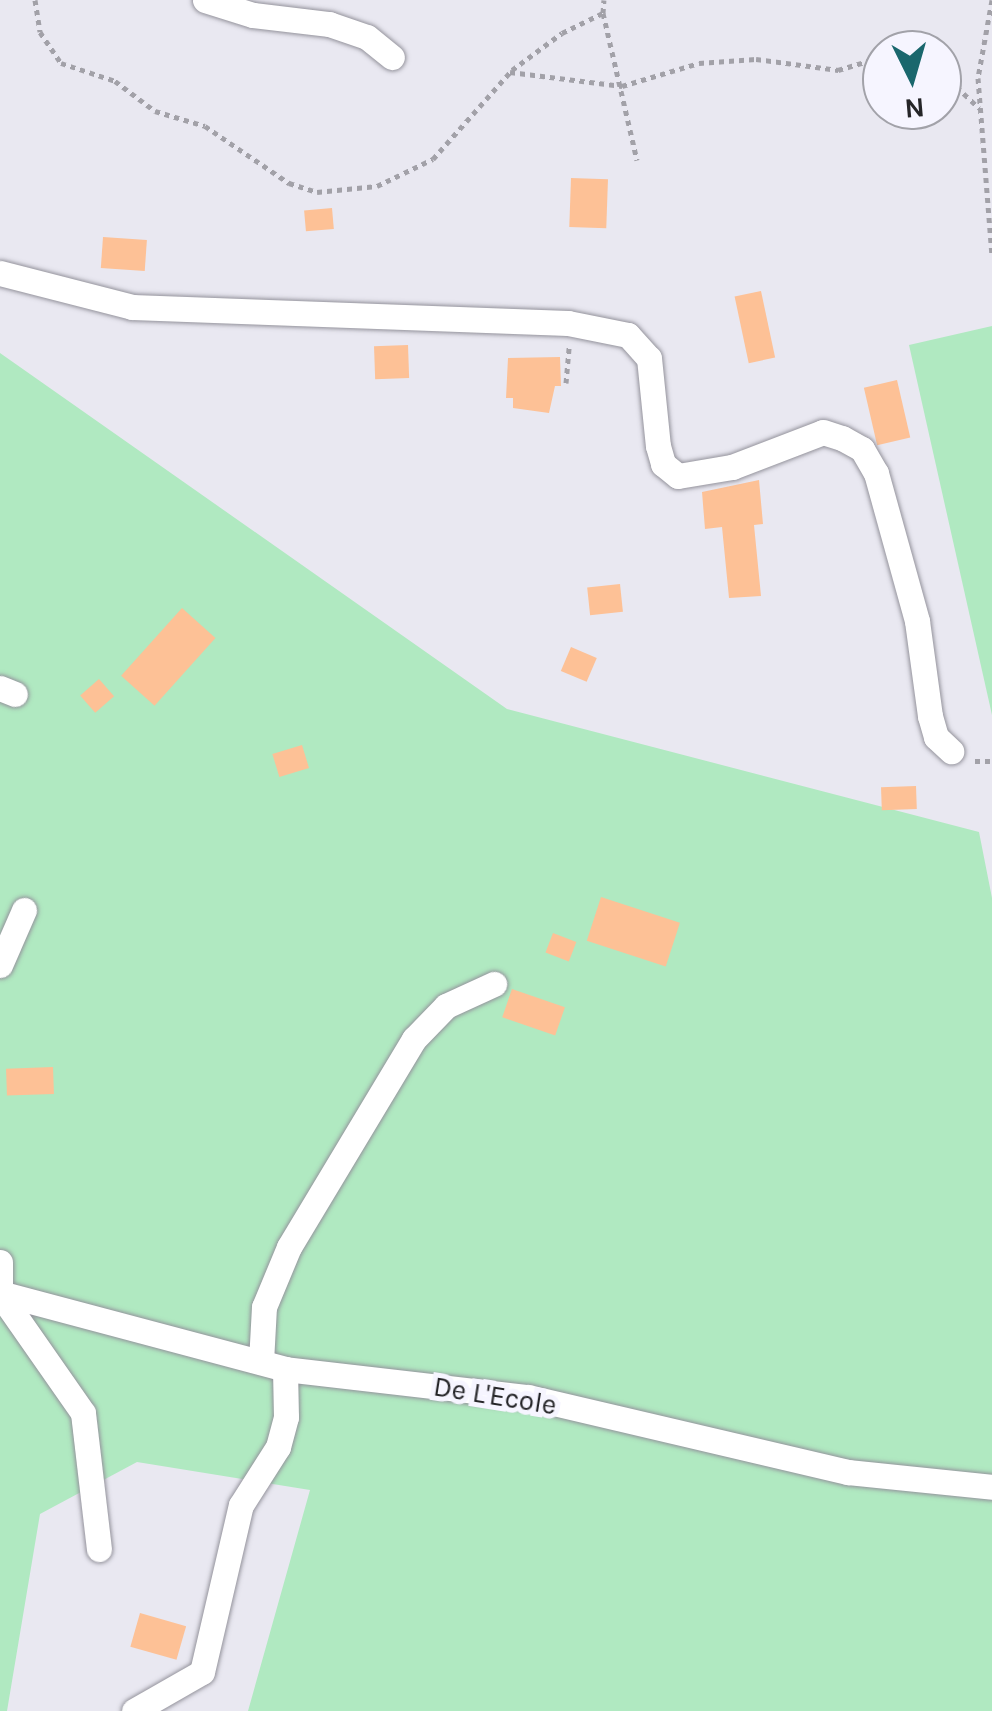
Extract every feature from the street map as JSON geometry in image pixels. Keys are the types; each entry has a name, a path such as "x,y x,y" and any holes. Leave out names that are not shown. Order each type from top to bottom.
{"street":[{"path":"206,0 329,24 367,37 392,57"},
{"path":"0,273 132,307 586,326 628,335 648,358 658,446 663,464 678,476 732,467 823,432 862,450 908,583 936,738 951,751"},
{"path":"0,966 24,910"},
{"path":"134,1711 202,1672 241,1505 278,1447 286,1418 264,1307 289,1248 414,1039 446,1006 494,984"},
{"path":"0,1262 0,1292 83,1413 99,1549"},
{"name":"De L'Ecole","path":"0,1292 273,1365 528,1397 848,1472 992,1486"}],"path":[{"path":"36,0 40,32 61,62 114,81 154,111 206,126 288,182 317,192 377,186 433,159 510,72 562,33 603,14"},
{"path":"604,0 603,14 637,160"},
{"path":"992,0 980,47 979,108 992,256"},
{"path":"510,72 622,86 699,63 756,59 838,70 862,63"},
{"path":"962,92 979,108"},
{"path":"566,383 564,353 586,326"}],"green space":[{"path":"992,326 992,715 909,345"},
{"path":"0,353 507,709 979,832 992,898 992,1711 248,1711 310,1490 137,1462 40,1514 7,1711 0,1711"}],"building":[{"path":"571,178 608,179 606,228 569,227"},
{"path":"332,208 334,229 306,231 304,210"},
{"path":"103,237 147,240 145,271 101,268"},
{"path":"761,291 775,358 749,363 735,297"},
{"path":"408,345 409,378 375,379 374,346"},
{"path":"560,357 561,386 555,386 549,413 513,408 513,398 506,398 508,358"},
{"path":"897,380 910,437 877,445 864,388"},
{"path":"759,480 763,524 754,525 761,596 729,598 722,527 705,529 702,492"},
{"path":"620,584 623,612 590,615 587,587"},
{"path":"182,608 215,638 155,706 121,676"},
{"path":"571,647 597,658 587,682 561,671"},
{"path":"99,679 114,696 95,713 80,695"},
{"path":"302,745 309,768 279,777 272,754"},
{"path":"916,786 917,809 882,810 881,787"},
{"path":"601,897 680,923 666,966 587,941"},
{"path":"553,933 576,942 569,962 545,953"},
{"path":"512,989 565,1007 555,1036 502,1017"},
{"path":"53,1067 54,1094 7,1096 6,1069"},
{"path":"140,1613 186,1626 176,1660 130,1647"}]}
